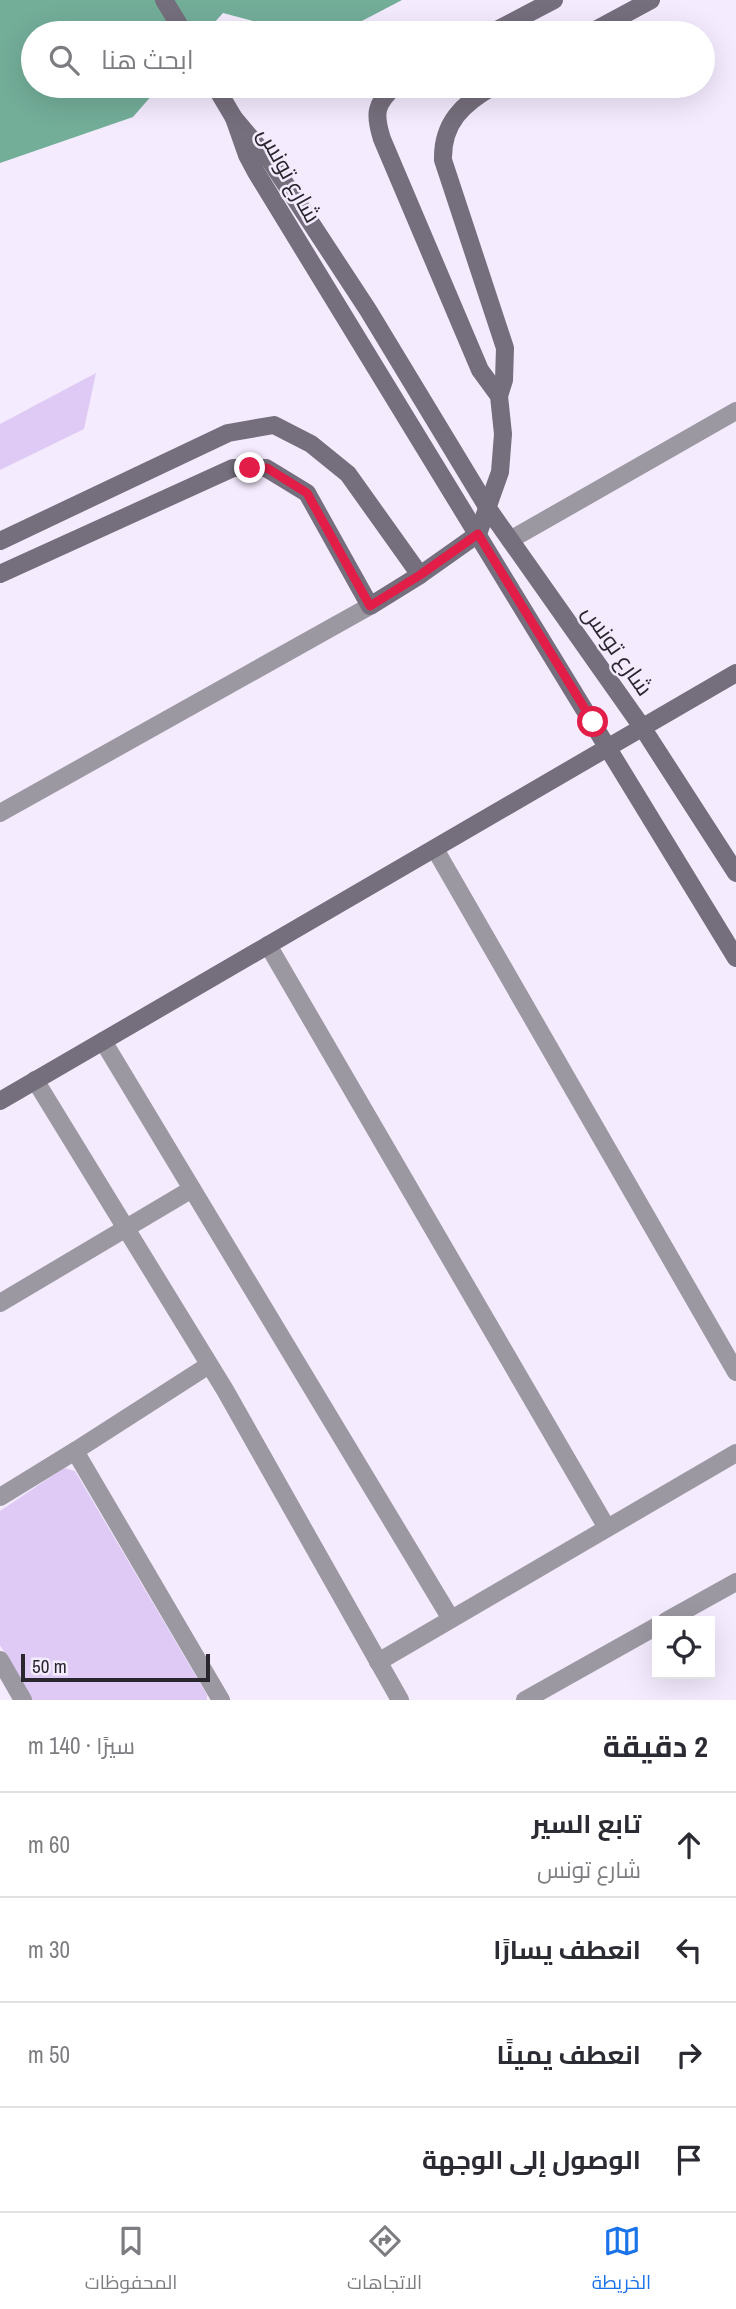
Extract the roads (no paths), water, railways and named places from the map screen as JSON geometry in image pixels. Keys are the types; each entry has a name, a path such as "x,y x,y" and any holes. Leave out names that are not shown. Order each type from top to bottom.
{"street":[{"path":"164,0 177,21"},
{"path":"514,21 554,0"},
{"path":"612,21 651,0"},
{"path":"222,98 234,118"},
{"path":"382,98 376,118 382,139 480,370 499,396"},
{"path":"0,813 370,606 478,534 495,491 503,453 499,396 504,380 505,348 443,160 443,141 453,118 473,98"},
{"name":"شارع تونس","path":"234,118 271,162 368,310 489,510 642,727 736,873"},
{"name":"شارع تونس","path":"234,118 256,172 736,958"},
{"path":"510,540 736,411"},
{"path":"0,541 228,433 274,425 312,444 348,474 420,575"},
{"path":"0,574 233,468 267,468 307,493 370,606"},
{"path":"1,1098 736,673"},
{"path":"435,849 736,1372"},
{"path":"268,946 607,1528"},
{"path":"103,1041 452,1619"},
{"path":"35,1080 209,1365 400,1700"},
{"path":"0,1304 191,1189"},
{"path":"0,1497 209,1365"},
{"path":"75,1451 221,1700"},
{"path":"378,1662 736,1453"},
{"path":"675,1616 736,1582"},
{"path":"525,1700 652,1629"},
{"path":"0,1660 23,1700"}]}
